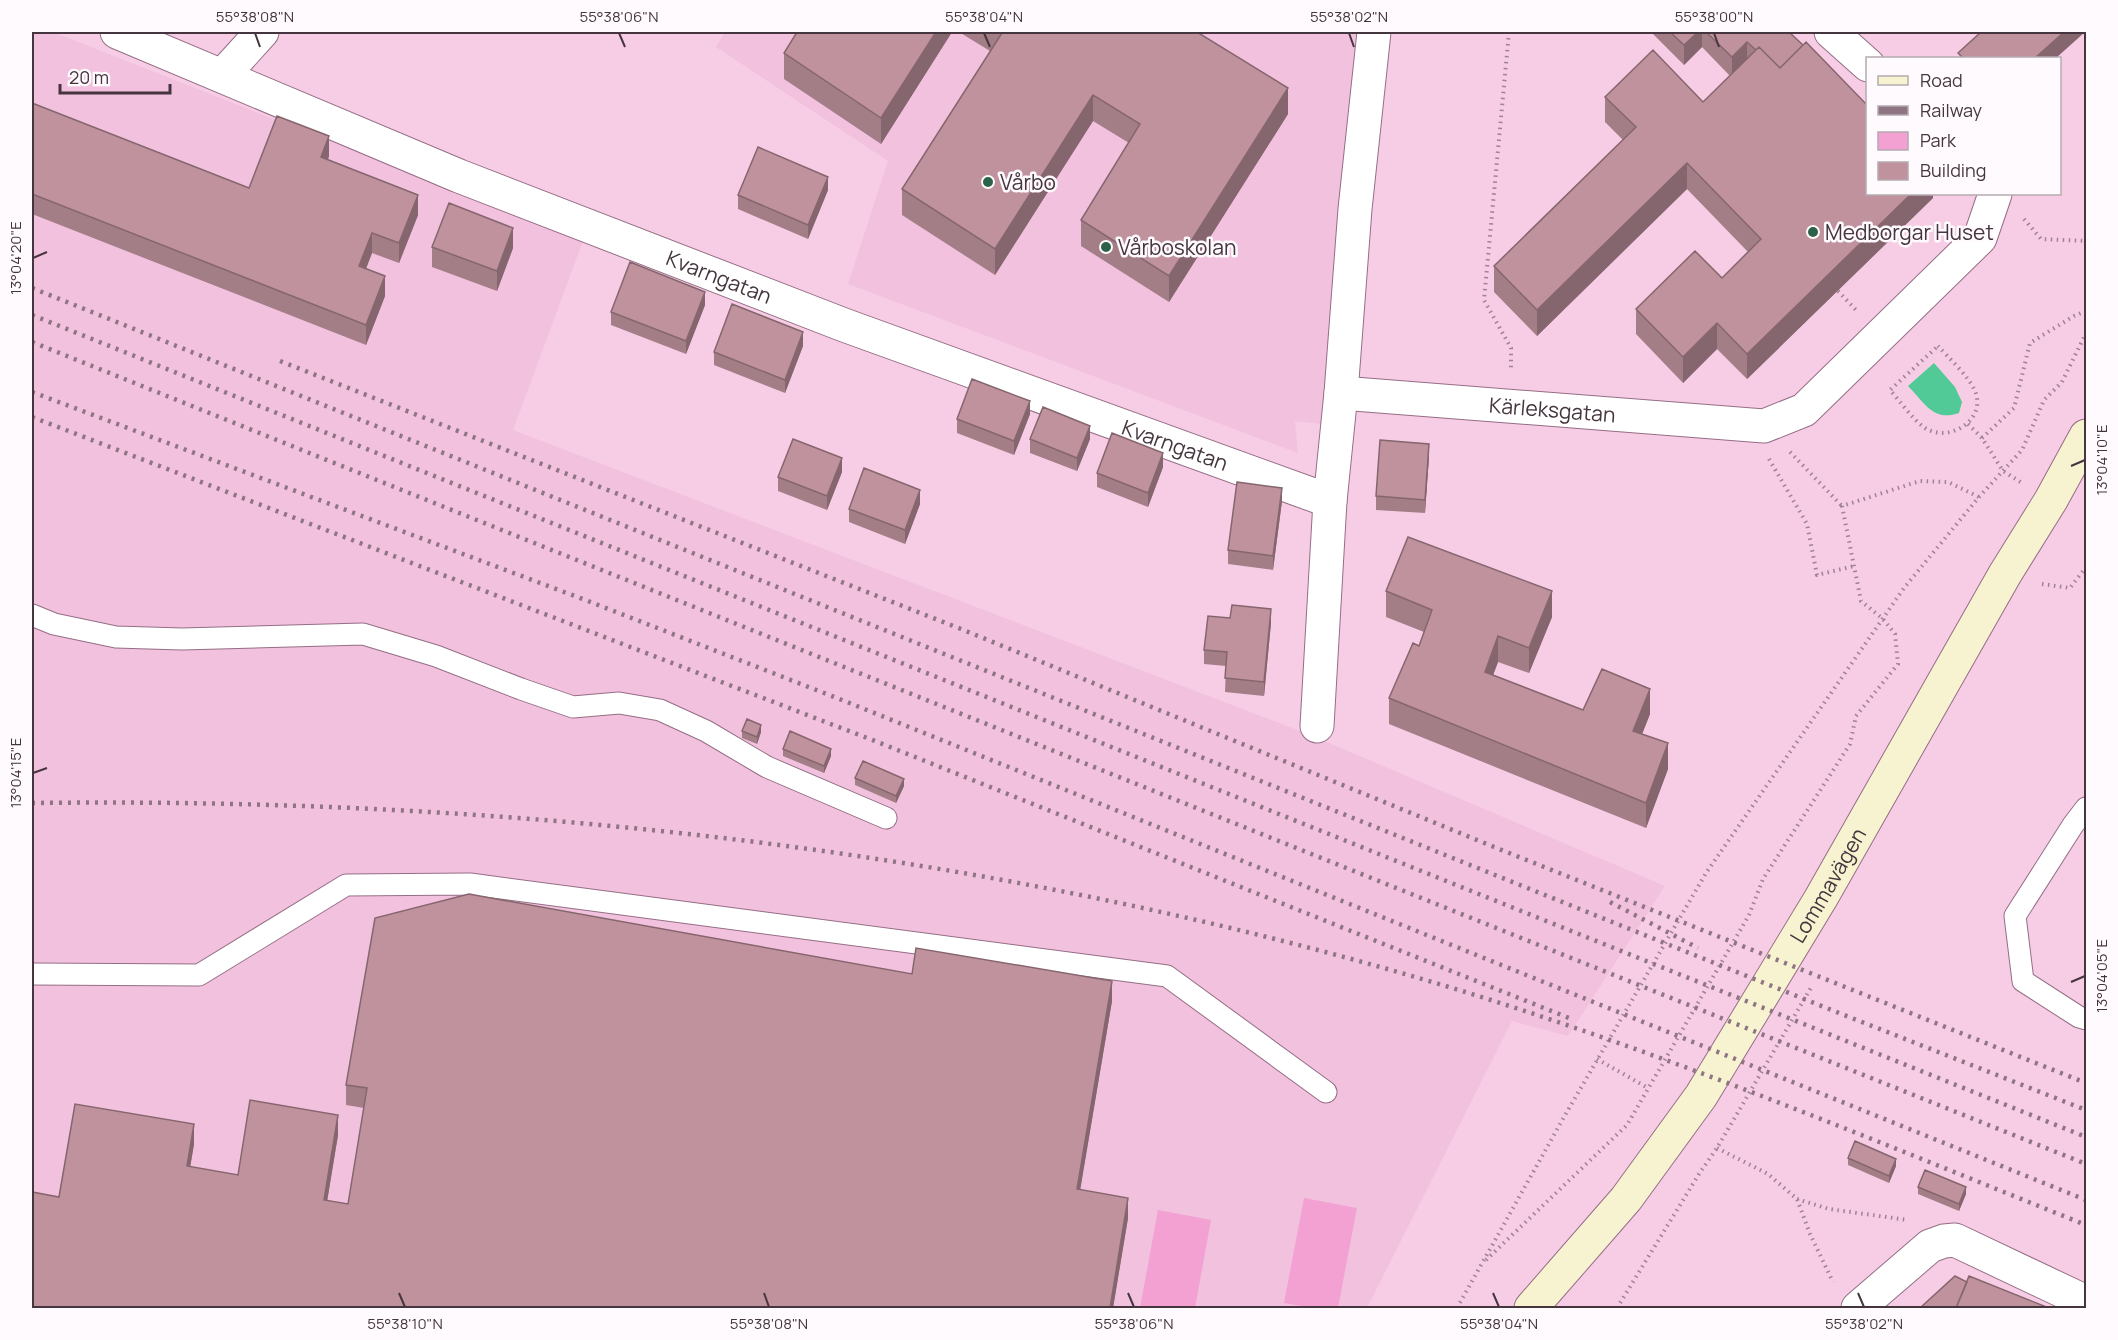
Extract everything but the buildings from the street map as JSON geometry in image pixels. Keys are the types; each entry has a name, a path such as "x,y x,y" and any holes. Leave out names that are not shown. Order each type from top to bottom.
{"street":[{"name":"Kvarngatan","path":"117,32 459,176 844,325 1330,501"},
{"path":"223,75 262,32"},
{"path":"1317,726 1330,501 1355,209 1374,32"},
{"path":"1831,32 1866,63"},
{"path":"1764,426 1804,410 1980,238 1995,195"},
{"name":"Kärleksgatan","path":"1341,393 1764,426"},
{"name":"Lommavägen","path":"1531,1308 1626,1199 1701,1096 1821,898 2086,436"},
{"path":"1858,1308 1930,1246 1955,1240 2086,1302"}],"lane":[{"path":"32,615 54,624 116,637 182,639 363,634 436,656 573,707 620,703 660,710 706,731 767,767 886,818"},
{"path":"2086,808 2080,825 2015,916 2023,981 2079,1017 2086,1018"},
{"path":"32,974 199,975 346,885 470,884 1167,976 1326,1092"}],"path":[{"path":"1509,32 1484,300 1511,348 1512,374"},
{"path":"2021,216 2041,238 2086,241"},
{"path":"1982,438 2014,408 2030,343 2086,311"},
{"path":"1457,1308 1597,1059 1706,873 1904,588 1979,497 2022,450 2044,400 2062,382 2086,333"},
{"path":"1938,346 1974,389 1976,412 1967,424 1956,432 1939,433 1924,427 1890,390 1938,346"},
{"path":"1967,424 1982,438 2002,471 2030,488"},
{"path":"1482,1264 1627,1125 1749,915 1763,879 1850,744 1856,716 1898,664 1895,634 1883,619 1861,602 1842,506 1764,426"},
{"path":"1764,426 1767,454 1807,524 1817,575 1854,566"},
{"path":"1842,506 1920,481 1948,482 1979,497"},
{"path":"2035,583 2070,588 2086,567"},
{"path":"1617,1308 1717,1148 1818,976"},
{"path":"1597,1059 1648,1088"},
{"path":"1717,1148 1768,1174 1797,1199 1829,1209 1916,1221 1944,1241"},
{"path":"1797,1199 1810,1234 1834,1285"}],"shaded area":[{"path":"32,32 53,32 583,241 513,430 1308,734 1665,886 1568,1036 1512,1021 1367,1308 32,1308"},
{"name":"Vårboskolan","path":"725,32 1374,32 1338,426 1295,421 1298,453 848,284 888,161 716,47"},
{"path":"1934,363 1955,387 1962,402 1959,413 1942,415 1936,413 1908,386"}],"green space":[{"path":"1304,1198 1357,1208 1338,1308 1313,1308 1284,1303"},
{"path":"1158,1210 1211,1220 1195,1308 1140,1308"}],"railway":[{"path":"32,288 2086,1110"},
{"path":"32,315 2086,1137"},
{"path":"32,342 2086,1164"},
{"path":"280,361 961,629 1499,849 2086,1083"},
{"path":"32,392 588,601 842,700 2086,1200"},
{"path":"32,417 875,741 1574,1020"},
{"path":"32,803 211,804 391,810 569,822 748,841 925,867 1101,899 1276,939 1449,987 1530,1013 1611,1040 1770,1099 2086,1225"},
{"path":"1610,902 1698,948"}],"place":[{"name":"Vårbo","path":"988,182"},
{"name":"Medborgar Huset","path":"1813,232"},
{"name":"Vårboskolan","path":"1106,247"}]}
